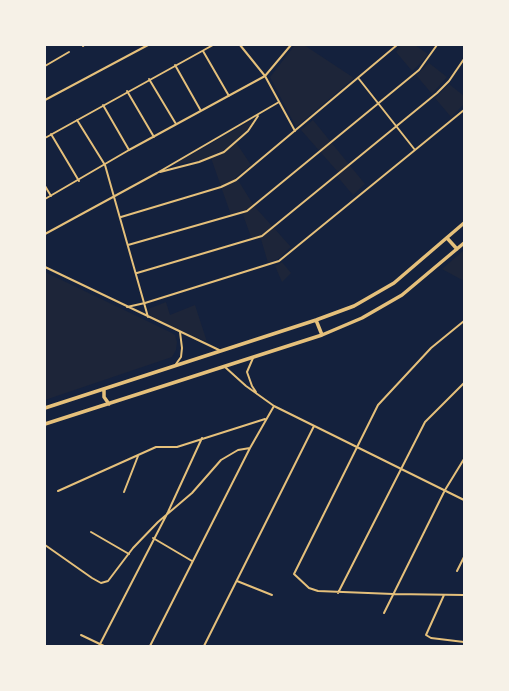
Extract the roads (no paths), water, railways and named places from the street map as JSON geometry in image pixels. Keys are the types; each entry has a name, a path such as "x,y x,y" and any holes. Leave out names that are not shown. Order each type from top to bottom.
{"main road":[{"path":"45,408 219,350 316,320 354,306 374,296 394,283 464,223"},
{"path":"447,238 457,249"},
{"path":"45,424 322,335 362,318 386,306 402,295 464,243"},
{"path":"316,320 322,335"},
{"path":"104,389 104,397 109,404"}],"street":[{"path":"45,100 148,45"},
{"path":"45,138 127,91 214,45"},
{"path":"240,45 265,76 295,131"},
{"path":"45,199 79,181 128,150 265,76 291,45"},
{"path":"121,217 228,185 242,176 359,79 397,45"},
{"path":"128,245 247,211 422,67 437,45"},
{"path":"203,51 229,96"},
{"path":"45,66 69,52"},
{"path":"137,273 262,236 443,88 464,59"},
{"path":"175,65 201,111"},
{"path":"149,79 176,124"},
{"path":"359,79 416,150"},
{"path":"127,91 154,137"},
{"path":"45,234 259,115 279,102"},
{"path":"103,105 128,150"},
{"path":"127,307 145,303 279,262 464,110"},
{"path":"156,173 199,162 224,152 248,131 259,115"},
{"path":"77,120 105,165 148,316"},
{"path":"52,134 79,181"},
{"path":"45,186 51,196"},
{"path":"45,267 219,350"},
{"path":"464,321 431,348 378,406 294,574 309,588 318,591 338,593 464,595"},
{"path":"174,366 182,357 180,332"},
{"path":"252,358 247,372 252,386 258,394"},
{"path":"224,367 274,406 464,500"},
{"path":"338,593 425,422 464,383"},
{"path":"150,646 192,560 250,448 274,406"},
{"path":"58,491 156,447 177,447 266,418"},
{"path":"204,646 314,426"},
{"path":"100,645 153,538 168,512 202,438"},
{"path":"45,545 101,583 108,581 129,554 168,512 192,493 222,460 238,450 250,448"},
{"path":"124,492 138,455"},
{"path":"384,613 445,490 464,459"},
{"path":"91,532 129,554"},
{"path":"153,538 192,560"},
{"path":"457,571 464,557"},
{"path":"237,581 272,595"},
{"path":"444,594 426,634 431,638 464,642"},
{"path":"81,635 104,646"}]}
